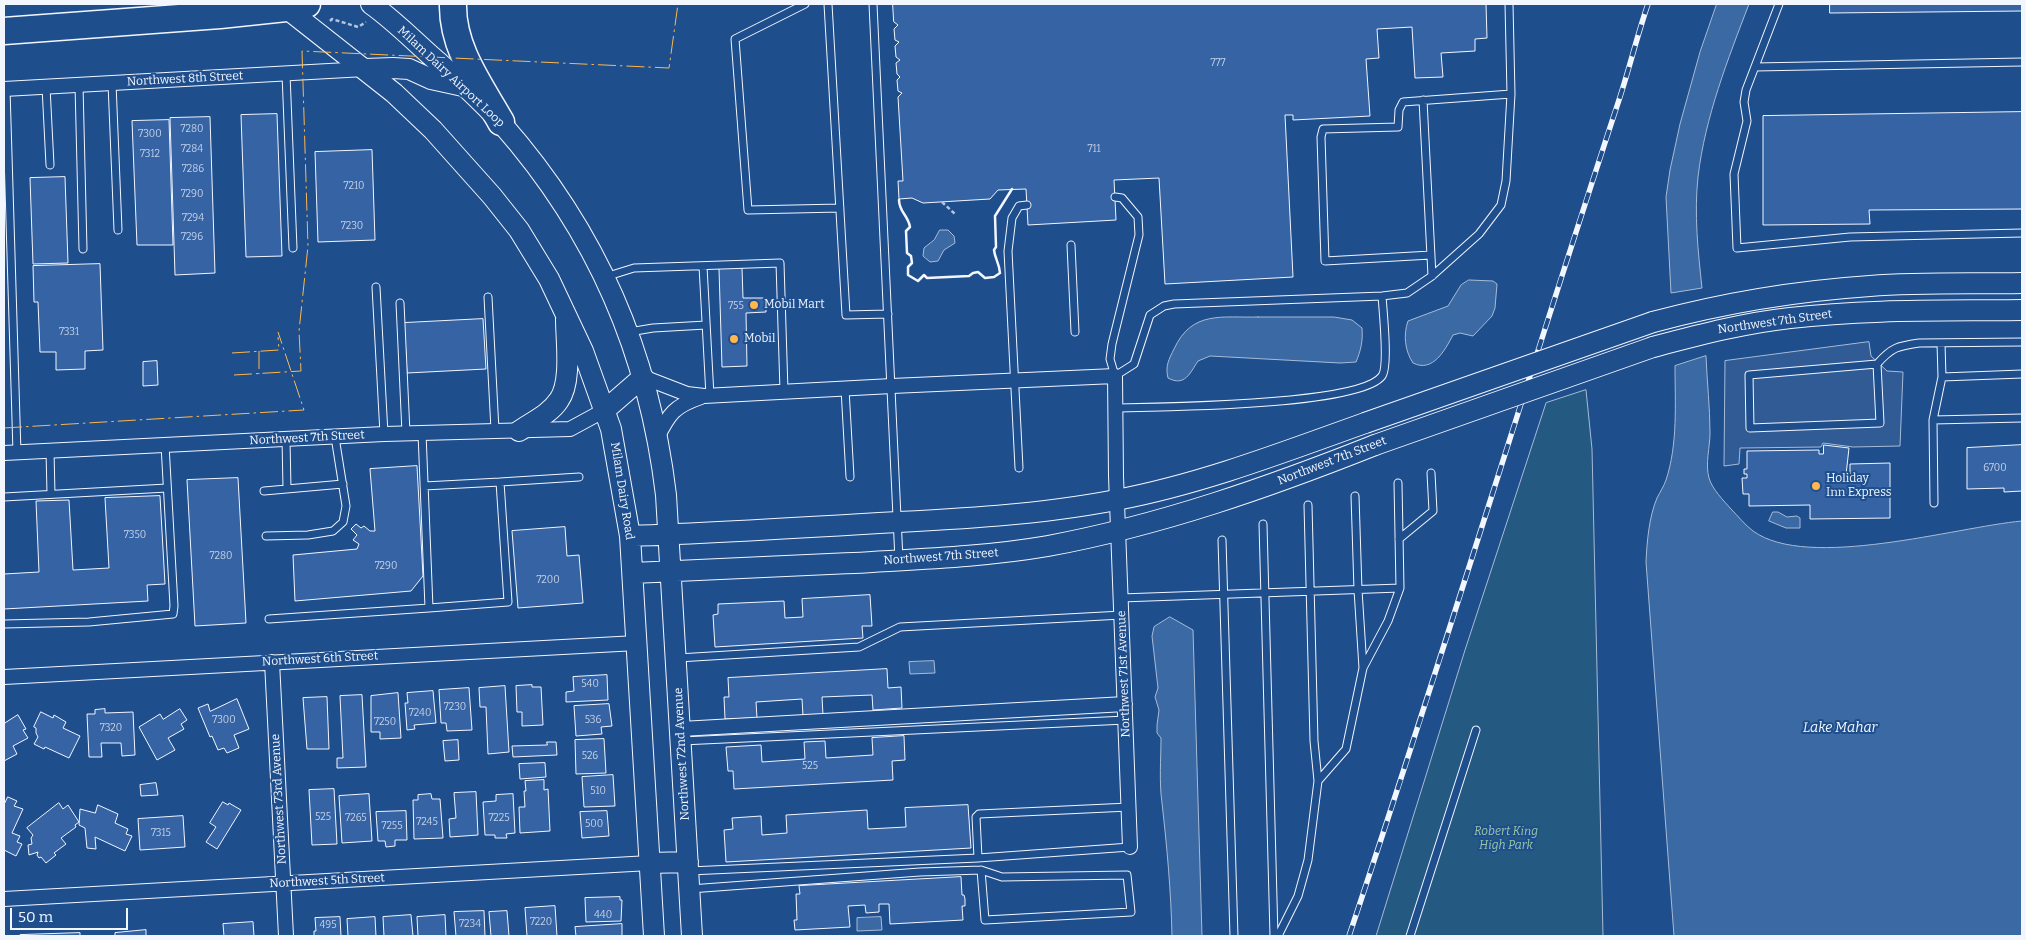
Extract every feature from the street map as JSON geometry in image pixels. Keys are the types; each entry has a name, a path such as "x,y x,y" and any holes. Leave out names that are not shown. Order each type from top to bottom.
{"highway":[{"path":"453,4 454,22 464,56 501,122"},
{"path":"4,31 291,5"}],"main road":[{"path":"291,5 433,130 492,196 519,230 566,312 605,410 643,377"},
{"name":"Milam Dairy Airport Loop","path":"369,13 465,87 501,122 565,206 605,277 629,332 643,377 657,438 663,473 672,572"},
{"path":"365,69 409,69 431,79 465,87"},
{"name":"Northwest 7th Street","path":"630,536 898,522 1039,512 1118,500 1233,469 1653,322 1744,301 1832,289 1920,284 2022,283"},
{"name":"Northwest 7th Street","path":"633,574 991,554 1047,546 1157,522 1221,502 1320,467 1375,445 1653,347 1717,330 1790,318 1881,312 2022,310"},
{"path":"519,431 548,411 563,394 566,379 566,312"},
{"name":"Milam Dairy Road","path":"605,410 616,450 630,536 633,574"},
{"name":"Northwest 72nd Avenue","path":"672,572 692,936"},
{"path":"633,574 654,936"},
{"path":"650,863 689,874"}],"street":[{"name":"Northwest 8th Street","path":"5,89 365,69"},
{"path":"643,377 687,394 707,396 1115,376"},
{"name":"Northwest 71st Avenue","path":"1115,376 1130,847"},
{"path":"657,438 672,412 686,402 707,396"},
{"name":"Northwest 7th Street","path":"10,453 406,433 570,429 605,410"},
{"name":"Northwest 6th Street","path":"4,677 637,643"},
{"name":"Northwest 73rd Avenue","path":"272,662 286,936"},
{"path":"681,735 1125,704"},
{"name":"Northwest 5th Street","path":"4,899 650,863"}],"lane":[{"path":"805,4 735,40 748,210 840,208"},
{"path":"828,4 846,315 888,314"},
{"path":"873,4 899,560"},
{"path":"1115,198 1122,198 1138,217 1140,235 1112,344 1110,358 1115,376 1134,364 1150,314 1164,306 1382,296 1407,293 1432,276 1479,234 1501,205 1506,180 1511,94 1509,4"},
{"path":"1778,4 1746,90 1744,102 1747,121 1734,174 1737,248 1850,237 2022,233"},
{"path":"1755,67 2022,62"},
{"path":"286,74 293,248"},
{"path":"112,83 118,230"},
{"path":"78,85 83,250"},
{"path":"46,86 50,165"},
{"path":"5,89 10,453"},
{"path":"1431,255 1325,261 1321,137 1323,129 1398,127 1399,110 1403,102 1511,94"},
{"path":"1423,100 1432,276"},
{"path":"1019,468 1008,251 1012,218 1019,206 1027,205"},
{"path":"1071,245 1074,332"},
{"path":"605,277 634,268 780,264 784,392"},
{"path":"702,266 706,325 707,396"},
{"path":"376,287 384,434"},
{"path":"1115,408 1309,398 1346,391 1373,382 1381,377 1385,365 1382,296"},
{"path":"488,297 495,430"},
{"path":"400,303 406,433"},
{"path":"629,332 653,328 706,325"},
{"path":"1877,364 1880,423 1750,428 1749,375 1877,364 1889,351 1920,343 2022,342"},
{"path":"1934,502 1933,420 1942,377 1941,343"},
{"path":"1942,377 2022,374"},
{"path":"845,389 850,477"},
{"path":"1933,420 2022,418"},
{"path":"422,433 429,608"},
{"path":"266,536 308,535 332,531 343,522 346,506 335,437"},
{"path":"286,439 287,489"},
{"path":"4,624 89,622 173,614 165,445"},
{"path":"50,451 51,494"},
{"path":"1399,539 1432,510 1431,473"},
{"path":"424,486 579,478"},
{"path":"269,620 508,602 500,482"},
{"path":"1363,668 1388,621 1400,588 1398,483"},
{"path":"264,491 343,484"},
{"path":"4,497 168,488"},
{"path":"1318,781 1346,749 1363,668 1355,496"},
{"path":"1276,936 1298,896 1308,860 1318,781 1314,741 1308,506"},
{"path":"1263,524 1276,936"},
{"path":"1222,540 1234,936"},
{"path":"1121,598 1400,588"},
{"path":"676,658 859,647 900,627 1122,615"},
{"path":"681,735 1126,720"},
{"path":"1410,936 1476,730"},
{"path":"978,858 976,817 979,814 1129,807"},
{"path":"689,874 978,858 1130,847"},
{"path":"689,874 981,870 1002,877 1127,875 1131,912 985,920 981,870"}],"path":[{"path":"327,24 332,18 358,27 369,13"},
{"path":"942,202 955,214"}],"green space":[{"name":"Robert King High Park","path":"1586,390 1592,449 1603,936 1376,936 1465,650 1546,403"}],"shaded area":[{"path":"1869,342 1871,356 1887,371 1903,372 1900,446 1853,447 1823,443 1821,447 1740,448 1739,464 1724,466 1725,361"}],"water":[{"path":"1717,4 1749,4 1718,89 1701,155 1696,219 1702,288 1671,293 1666,197 1670,170 1680,124 1700,52"},
{"path":"940,230 948,230 954,236 955,243 944,250 938,261 930,262 923,256 924,248 934,240"},
{"path":"1469,280 1493,281 1497,284 1495,308 1492,316 1473,336 1460,333 1453,335 1438,358 1427,365 1413,363 1406,343 1408,321 1448,306 1461,285"},
{"path":"1220,317 1334,317 1352,320 1362,328 1361,345 1356,362 1340,363 1210,356 1198,361 1183,380 1179,381 1168,378 1167,366 1181,336 1199,322"},
{"name":"Lake Mahar","path":"1706,356 1710,423 1709,478 1722,499 1753,531 1778,542 1809,547 1845,547 1883,543 2022,521 2022,936 1674,936 1646,554 1652,513 1670,466 1675,423 1675,366"},
{"path":"1773,512 1778,512 1787,517 1797,516 1800,518 1800,528 1786,528 1769,521"},
{"path":"1170,617 1193,630 1202,936 1172,936 1171,902 1161,787 1161,738 1157,733 1159,710 1155,697 1158,688 1152,636 1154,627"},
{"path":"934,661 935,673 910,674 909,662"},
{"path":"881,917 882,930 857,931 857,918"}],"building":[{"path":"893,4 1486,4 1487,38 1475,39 1475,51 1441,53 1443,77 1415,78 1412,27 1377,29 1379,58 1366,59 1370,116 1293,120 1293,115 1285,115 1293,277 1165,284 1159,178 1114,180 1116,220 1028,225 1026,189 998,190 990,199 923,203 912,198 899,199 898,181 903,181 898,97 902,93 898,91 897,80 900,77 897,74 896,63 900,60 896,57 895,46 899,42 895,40 894,29 898,25 894,22"},
{"path":"1830,4 2022,4 2022,11 1830,13"},
{"path":"2022,112 2022,209 1869,210 1870,224 1763,225 1763,116"},
{"path":"277,114 282,256 246,257 241,115"},
{"path":"210,117 215,273 175,275 170,118"},
{"path":"169,120 173,245 137,245 132,121"},
{"path":"372,150 375,240 318,242 315,152"},
{"path":"65,177 68,263 33,264 30,178"},
{"path":"100,264 103,350 85,351 85,369 56,370 56,352 40,352 38,302 34,302 33,266"},
{"name":"Mobil","path":"742,268 743,298 766,298 766,312 746,313 747,366 722,367 719,269"},
{"path":"483,319 486,369 407,373 404,323"},
{"path":"157,361 158,385 143,386 143,362"},
{"name":"Holiday Inn Express","path":"1824,445 1849,448 1846,475 1850,475 1850,464 1890,463 1890,518 1810,519 1810,505 1749,506 1749,494 1743,494 1742,478 1747,478 1747,474 1744,474 1744,469 1747,469 1747,451 1819,450 1819,454 1823,454"},
{"path":"2022,445 2022,491 2004,492 2004,488 1967,489 1967,448"},
{"path":"417,466 423,576 411,591 295,601 293,555 357,549 359,544 353,540 357,535 351,529 356,524 361,528 364,526 370,531 375,531 370,469"},
{"path":"238,478 246,623 195,626 187,480"},
{"path":"160,496 165,584 147,585 148,601 4,609 4,574 39,572 36,501 69,500 73,570 109,568 105,498"},
{"path":"565,527 567,556 579,555 583,603 518,608 512,531"},
{"path":"870,595 872,626 862,626 863,638 715,647 713,615 718,614 718,604 784,601 785,618 803,617 802,599"},
{"path":"887,669 888,688 901,687 902,708 873,710 872,695 822,697 823,715 803,716 802,699 756,702 757,718 725,719 724,697 729,697 728,678"},
{"path":"607,675 608,700 566,702 566,692 574,691 573,677"},
{"path":"532,685 532,687 541,687 543,725 522,726 522,712 517,712 516,686"},
{"path":"505,686 509,752 488,754 486,707 480,707 479,688"},
{"path":"469,688 472,730 447,731 446,723 441,723 439,690"},
{"path":"433,691 436,723 414,725 415,729 407,730 405,703 408,703 407,693"},
{"path":"398,693 401,738 380,739 380,732 371,732 371,696"},
{"path":"362,695 366,767 337,768 337,758 343,758 340,696"},
{"path":"327,697 329,749 307,749 303,698"},
{"path":"237,699 249,729 234,735 239,748 227,753 224,748 218,750 212,736 210,737 198,708 208,704 210,711"},
{"path":"609,704 612,726 601,727 602,734 576,736 574,706"},
{"path":"105,709 105,713 133,712 135,755 122,756 121,743 101,743 102,757 89,757 87,714 95,714 95,710"},
{"path":"180,709 187,720 181,724 184,729 168,738 175,750 157,760 139,727 160,714 163,719"},
{"path":"41,712 53,718 54,715 66,722 63,728 80,736 69,758 34,744 38,737 34,727"},
{"path":"18,715 26,729 23,730 28,738 13,746 17,754 4,761 4,724"},
{"path":"904,736 905,760 892,761 893,780 734,789 733,771 728,771 726,747 761,745 762,762 805,759 804,742 825,741 826,758 873,755 872,738"},
{"path":"604,739 606,773 576,774 575,740"},
{"path":"458,740 459,760 445,761 443,741"},
{"path":"547,742 556,742 557,755 513,757 512,746 547,745"},
{"path":"545,763 546,777 520,779 519,764"},
{"path":"613,775 615,806 584,807 582,777"},
{"path":"544,780 544,790 548,789 550,831 520,833 519,807 525,807 525,781"},
{"path":"156,783 158,795 141,796 140,785"},
{"path":"334,789 337,844 312,845 309,790"},
{"path":"476,792 478,835 450,837 449,819 456,818 454,793"},
{"path":"369,794 372,841 342,843 339,796"},
{"path":"431,794 432,799 440,799 443,838 414,839 413,800 418,800 418,795"},
{"path":"513,794 515,833 506,834 507,838 495,838 495,835 485,835 483,802 496,801 496,795"},
{"path":"8,797 17,801 14,806 23,809 12,833 20,836 17,842 22,844 16,856 4,850 4,805"},
{"path":"223,802 228,805 229,803 241,810 217,849 206,842 216,827 210,823"},
{"path":"59,803 63,809 68,805 79,822 75,825 76,827 61,838 66,844 54,853 56,855 46,863 41,857 39,858 38,852 29,855 28,845 32,844 31,838 33,835 27,828"},
{"path":"98,805 118,814 115,823 128,829 126,834 132,836 125,851 95,837 96,849 87,848 85,828 79,825 80,809 95,813"},
{"path":"968,805 971,848 726,862 724,830 733,829 732,818 761,816 762,835 787,833 786,815 867,810 868,829 906,827 905,808"},
{"path":"406,811 407,840 395,840 395,846 386,847 385,841 378,841 376,812"},
{"path":"607,811 609,836 582,838 580,812"},
{"path":"183,816 185,847 140,850 138,819"},
{"path":"961,877 962,895 964,895 965,899 965,906 962,906 963,920 890,924 889,904 879,904 879,912 866,913 865,905 848,906 850,927 795,930 794,920 797,920 796,894 800,894 799,886"},
{"path":"620,897 620,900 622,900 621,921 586,922 585,898"},
{"path":"555,906 557,936 527,936 525,908"},
{"path":"484,911 485,936 456,936 454,912"},
{"path":"507,911 509,936 491,936 489,912"},
{"path":"411,915 413,936 384,936 383,917"},
{"path":"445,915 446,936 418,936 417,917"},
{"path":"340,917 341,936 314,936 314,931 316,931 315,918"},
{"path":"375,917 376,936 348,936 347,919"},
{"path":"253,922 254,936 224,936 223,924"},
{"path":"622,924 622,936 576,936 575,927"},
{"path":"146,930 146,936 115,936 115,933"},
{"path":"80,933 80,936 20,936 20,935"}],"railway":[{"path":"1349,936 1622,91 1648,4"}],"wall":[{"path":"899,200 900,208 910,227 906,231 907,253 911,256 912,263 908,267 908,275 918,281 924,275 927,278 969,276 978,272 985,278 994,277 1000,273 994,250 996,247 995,216 1012,189"}],"power":[{"path":"234,375 301,371 299,331 308,246 302,51 669,68 678,4"},
{"path":"4,428 304,410 278,332"},
{"path":"232,353 279,350 278,337"},
{"path":"259,351 259,374"}],"place":[{"name":"Mobil Mart","path":"754,305"},
{"name":"Mobil","path":"734,339"},
{"name":"Holiday Inn Express","path":"1816,486"}]}
